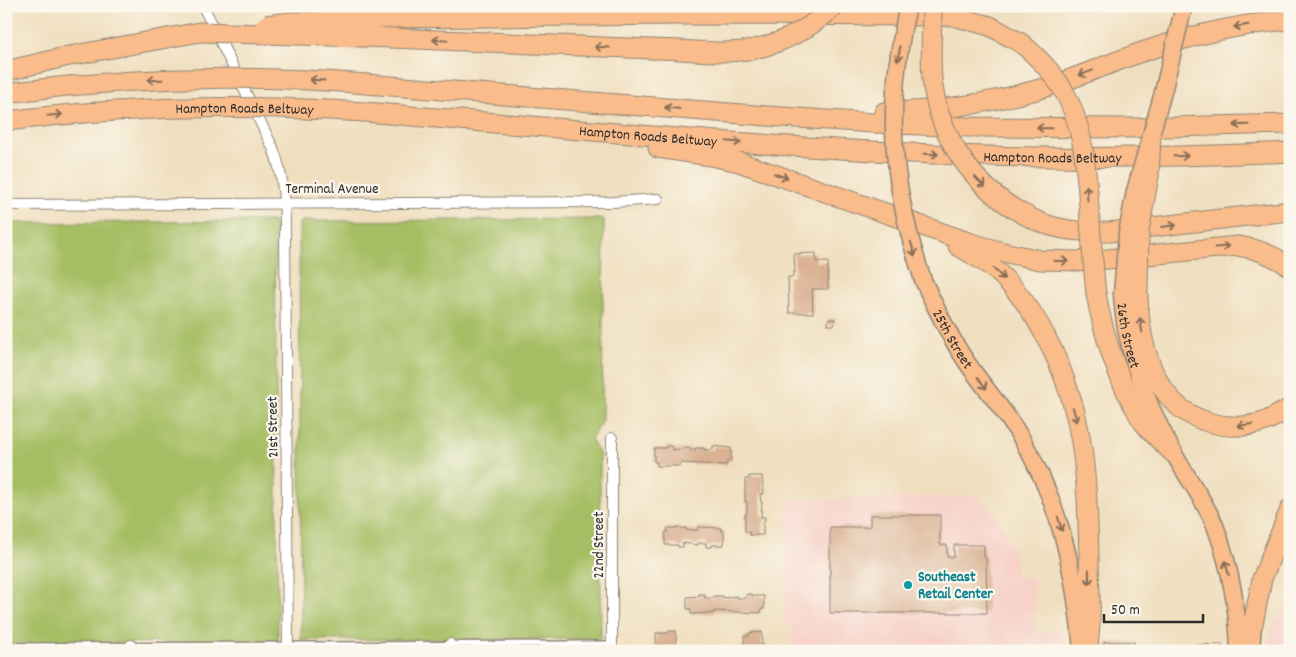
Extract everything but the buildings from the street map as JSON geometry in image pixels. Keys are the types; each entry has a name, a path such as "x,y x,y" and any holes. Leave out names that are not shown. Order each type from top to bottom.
{"highway":[{"path":"200,32 724,52 748,50 789,38 806,29 835,6"},
{"path":"932,6 932,79 938,110 949,139 966,166 1000,200 1035,220 1065,229 1093,232 1109,232 1290,211"},
{"path":"6,71 69,56 200,32 291,22 390,18 945,16 979,22 1004,33 1021,43 1037,56 1066,94 1078,124 1086,174 1096,294 1105,334 1118,374 1143,422 1173,453"},
{"path":"767,116 826,110 908,111 982,103 1056,84 1184,38 1220,29 1290,20"},
{"name":"Hampton Roads Beltway","path":"6,92 84,84 191,78 282,79 873,123 985,127 1130,128 1290,124"},
{"name":"Hampton Roads Beltway","path":"6,121 110,110 250,106 364,112 822,149 988,156 1108,157 1290,152"},
{"path":"528,126 605,142 676,150 738,162 929,229 1003,252 1040,260 1077,261 1107,259 1238,246 1254,248 1267,253 1290,267"},
{"path":"1151,136 1149,176 1130,295 1156,375 1166,394 1180,408 1208,422 1247,426 1263,422 1290,408"},
{"path":"929,229 982,260 1013,288 1042,330 1064,381 1079,431 1086,480 1091,625 1087,651"},
{"path":"1253,624 1262,579 1290,509"}],"main road":[{"name":"25th Street","path":"908,6 897,62 894,108 895,161 907,229 923,280 955,343 1022,440 1052,499 1062,529 1072,573 1082,651"},
{"path":"1151,136 1184,6"},
{"name":"26th Street","path":"1130,295 1126,331 1139,378 1155,417 1173,453 1198,492 1216,528 1234,597 1239,651"},
{"path":"1251,651 1253,624"}],"street":[{"name":"21st Street","path":"203,6 273,148 280,165 283,182 285,204 288,647"},
{"name":"Terminal Avenue","path":"6,205 613,202 658,199"},
{"name":"22nd Street","path":"612,438 612,648"}],"lane":[{"path":"245,651 246,644"},
{"path":"6,646 131,648 246,644 288,647 612,648"}],"shaded area":[{"path":"978,496 1000,520 1016,557 1016,577 1034,578 1036,632 1063,632 1063,651 793,651 792,625 784,626 787,500"},
{"path":"1290,597 1290,651 1269,651 1268,643 1273,623 1281,618"}],"green space":[{"path":"604,219 602,421 591,439 600,455 601,639 301,640 299,223 301,221"},
{"path":"274,222 275,227 278,641 6,644 6,223"}],"place":[{"name":"Southeast Retail Center","path":"908,585"}]}
